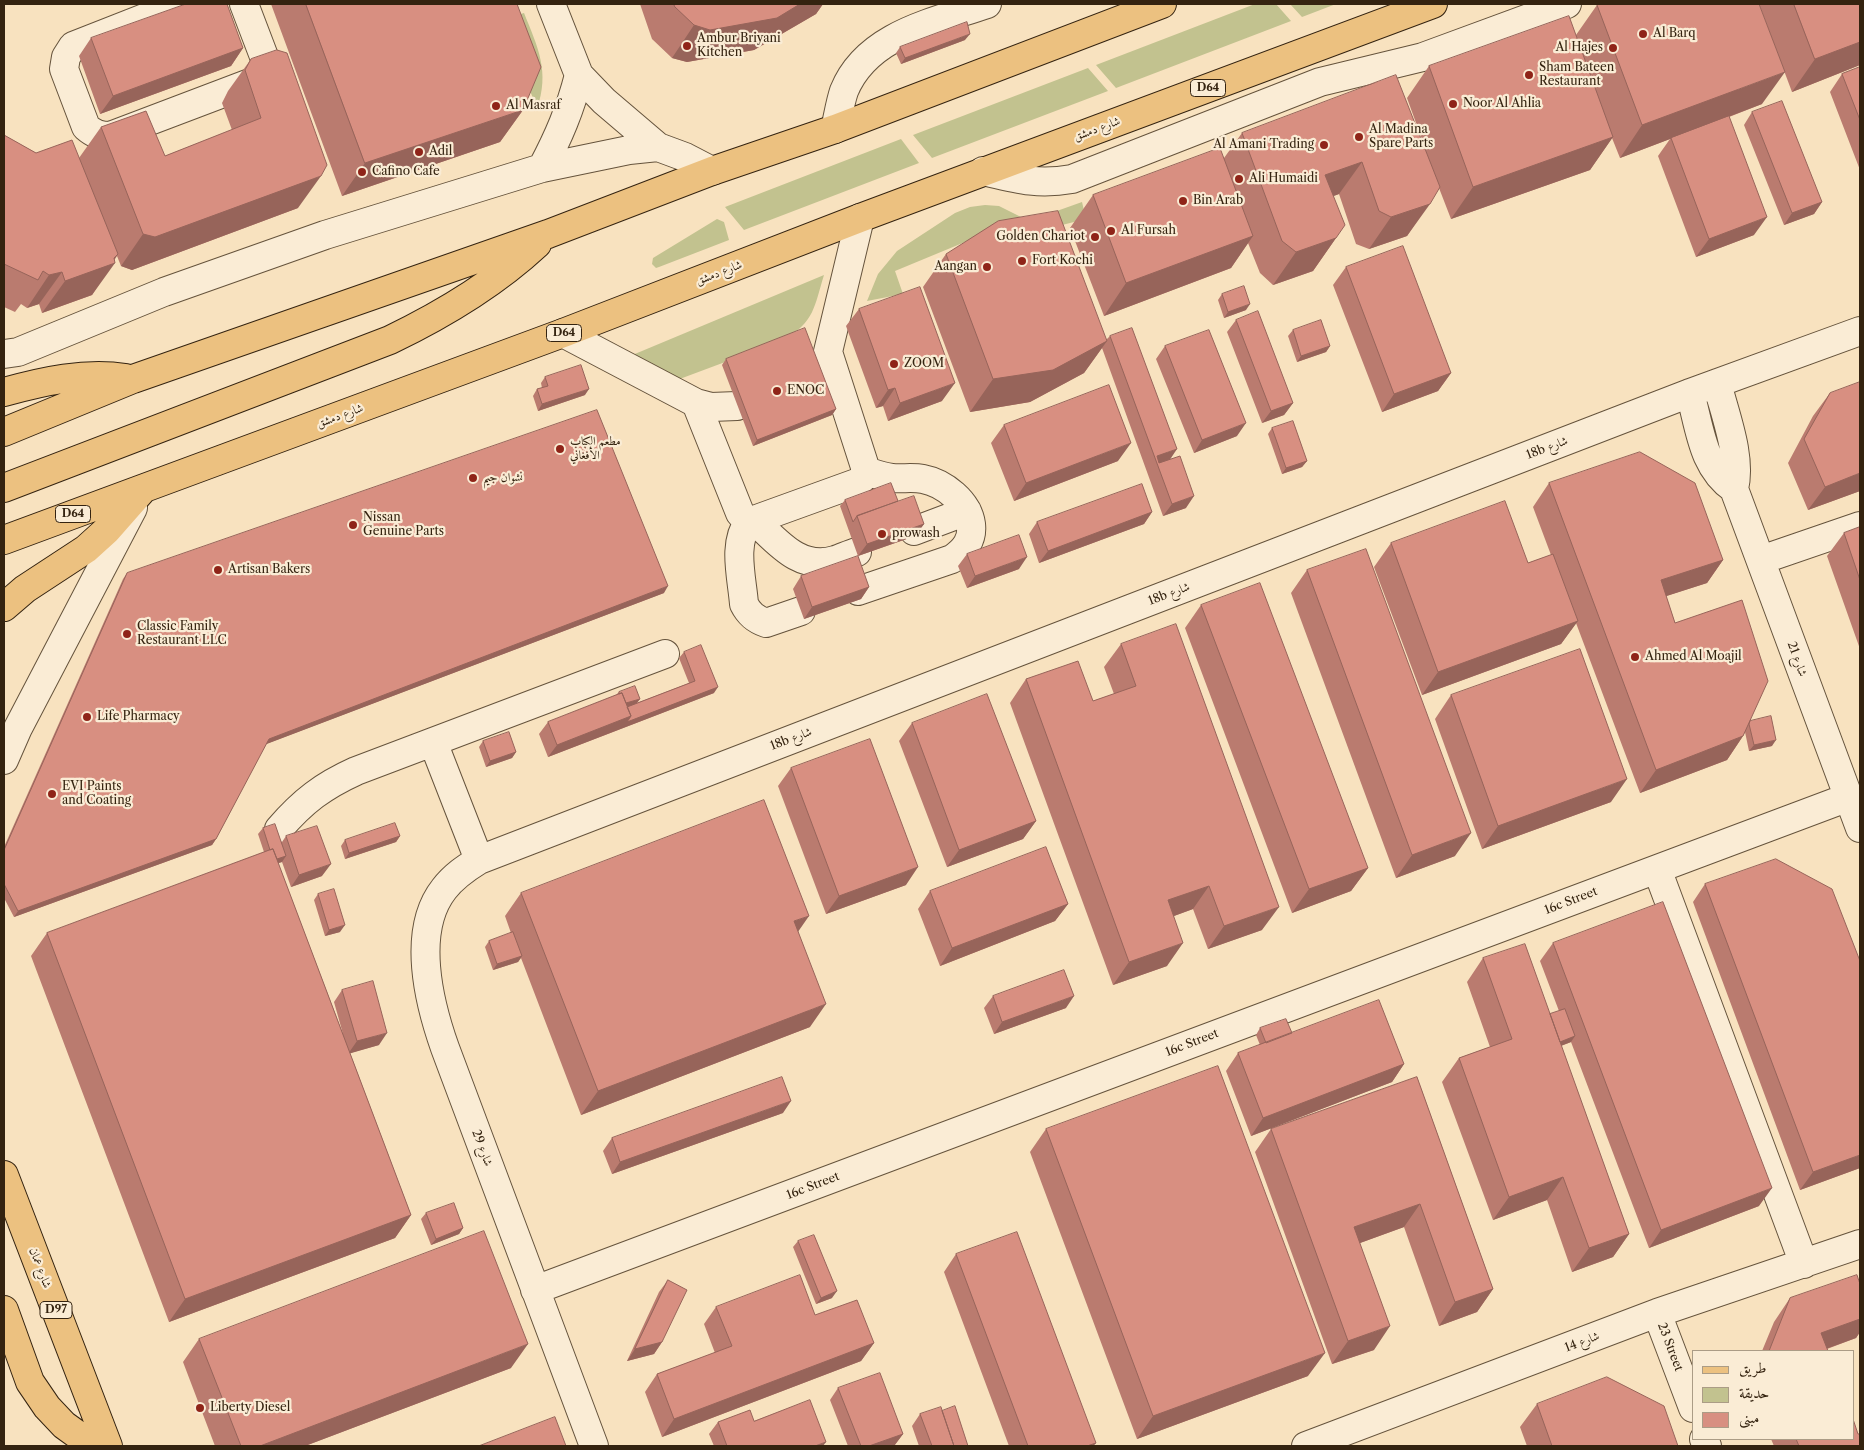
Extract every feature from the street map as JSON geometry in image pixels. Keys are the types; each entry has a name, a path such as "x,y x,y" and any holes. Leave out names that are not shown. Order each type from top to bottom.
{"main road":[{"path":"4,432 133,379 548,234 712,171 835,129 1162,4"},
{"name":"شارع دمشق","path":"4,540 563,333 860,218 1433,4"},
{"path":"4,488 390,340 440,315 474,294 506,271 548,234"},
{"path":"4,392 58,379 84,376 110,376 133,379"},
{"path":"4,607 25,589 86,549 119,517 143,488"},
{"name":"شارع عمان","path":"4,1174 108,1446"},
{"path":"4,1310 30,1382 47,1407 64,1425 93,1446"}],"street":[{"path":"180,4 73,46 69,51 64,69 86,127 93,133 101,136 110,136 271,75"},
{"path":"244,4 282,104"},
{"path":"550,4 579,75 624,119 658,148 685,157 712,171"},
{"path":"835,129 844,92 862,64 878,48 898,34 986,4"},
{"path":"983,172 1028,182 1052,182 1072,179 1320,82 1423,57 1567,4"},
{"path":"542,168 559,136 579,75"},
{"path":"4,354 18,352 164,292 325,234 542,168 629,150 658,148"},
{"path":"817,376 828,352 860,218"},
{"name":"18b شارع","path":"479,860 1690,393 1860,330"},
{"path":"563,333 696,403 711,407 737,406"},
{"path":"828,352 866,472"},
{"name":"شارع 21","path":"1717,383 1737,462 1734,489"},
{"name":"شارع 21","path":"1690,393 1708,460 1718,476 1734,489 1860,828"},
{"path":"696,403 740,513 745,519 752,520 787,551 798,558 810,562 822,563 856,552"},
{"path":"858,591 952,559 963,552 969,542 972,530 968,511 962,503 952,493 938,485 924,479 879,476 866,472"},
{"path":"801,611 766,623 752,616 747,610 744,604 739,545 744,528 752,520 859,482 866,472"},
{"path":"4,760 18,728 143,488"},
{"path":"914,531 968,511"},
{"path":"1761,560 1860,526"},
{"path":"280,829 295,810 314,794 334,781 665,654"},
{"path":"433,742 479,860"},
{"name":"16c Street","path":"535,1290 1848,797"},
{"name":"شارع 29","path":"479,860 457,874 443,890 433,909 427,930 426,954 427,978 433,1010 445,1048 594,1446"},
{"path":"1657,869 1804,1264"},
{"name":"شارع 14","path":"1306,1446 1657,1313 1860,1244"},
{"name":"23 Street","path":"1657,1313 1692,1405"}],"green space":[{"path":"1255,4 1276,4 1291,21 1116,88 1096,65"},
{"path":"1290,4 1336,4 1302,17"},
{"path":"524,13 541,60 542,83 537,109 503,19"},
{"path":"1088,68 1108,91 932,158 913,135"},
{"path":"901,139 919,163 744,230 725,207"},
{"path":"1082,202 1086,219 1042,230 1040,217"},
{"path":"999,206 1023,218 895,271 903,294 867,301 878,274 897,251 955,213 970,207"},
{"path":"717,219 724,222 729,240 656,268 652,264 653,258"},
{"path":"824,275 815,305 808,320 784,340 677,380 630,356"}],"building":[{"path":"186,4 227,4 243,48 113,96 91,38"},
{"path":"306,4 517,4 541,67 523,110 365,163"},
{"path":"674,4 800,4 777,18 710,30 694,25"},
{"path":"1759,4 1785,72 1642,125 1597,5"},
{"path":"1794,4 1860,4 1860,42 1815,59"},
{"path":"1569,16 1613,137 1473,187 1429,66"},
{"path":"967,22 970,34 905,58 900,47"},
{"path":"277,50 287,53 327,165 321,176 155,237 143,234 101,127 146,111 165,156 261,118 245,70 251,59"},
{"path":"1860,67 1860,120 1842,74"},
{"path":"1396,75 1440,187 1430,204 1391,217 1379,211 1362,162 1325,175 1345,225 1336,238 1296,252 1282,241 1242,133"},
{"path":"1782,101 1822,202 1792,213 1752,112"},
{"path":"1729,116 1767,217 1709,239 1671,138"},
{"path":"4,135 36,153 72,140 118,254 114,258 115,263 65,281 62,272 49,275 43,271 38,280 4,264"},
{"path":"1220,148 1253,236 1126,283 1093,195"},
{"path":"1058,211 1107,341 1053,370 993,379 946,254 998,221"},
{"path":"1403,246 1451,373 1394,394 1346,267"},
{"path":"1244,286 1250,304 1228,312 1222,294"},
{"name":"ZOOM","path":"920,287 955,383 900,403 895,388 888,390 859,309"},
{"path":"1258,311 1293,403 1271,411 1236,320"},
{"path":"1321,320 1330,346 1301,356 1293,330"},
{"name":"ENOC","path":"805,328 836,409 757,440 726,359"},
{"path":"1132,328 1177,449 1157,456 1159,463 1180,456 1194,496 1172,504 1110,336"},
{"path":"1209,330 1246,423 1202,440 1165,346"},
{"path":"581,365 589,389 542,404 537,389 548,386 545,377"},
{"path":"1860,382 1860,473 1825,487 1804,439 1830,393"},
{"path":"1109,385 1131,443 1026,483 1004,425"},
{"path":"597,410 668,586 269,739 216,839 18,911 4,884 4,850 127,573"},
{"path":"1293,421 1307,461 1286,468 1272,428"},
{"path":"1640,452 1695,483 1723,560 1661,580 1675,623 1742,600 1768,681 1743,736 1656,770 1549,483"},
{"path":"891,483 898,501 857,516 853,522 845,500"},
{"path":"1142,484 1152,512 1048,551 1037,522"},
{"path":"914,496 924,524 867,544 857,516"},
{"path":"1505,501 1528,563 1553,554 1578,621 1438,672 1391,543"},
{"path":"1860,527 1860,580 1844,533"},
{"path":"1019,535 1027,557 975,576 967,554"},
{"path":"1366,549 1471,833 1412,855 1307,570"},
{"path":"858,556 869,587 812,607 801,576"},
{"path":"1260,583 1368,868 1309,889 1201,605"},
{"path":"1176,624 1279,907 1224,926 1209,886 1168,900 1183,943 1129,962 1026,679 1078,661 1093,701 1136,686 1121,644"},
{"path":"701,645 718,687 627,722 631,716 627,707 695,681 684,652"},
{"path":"1580,649 1627,779 1498,826 1451,695"},
{"path":"635,686 640,699 626,703 622,693 619,694 619,692"},
{"path":"622,693 631,716 557,745 548,722"},
{"path":"987,694 1036,821 959,850 912,723"},
{"path":"1771,716 1776,740 1754,745 1750,721"},
{"path":"509,732 516,752 490,761 483,741"},
{"path":"870,739 918,867 839,896 791,768"},
{"path":"764,800 809,916 794,921 826,1004 598,1091 521,893"},
{"path":"395,823 400,836 349,853 345,840"},
{"path":"275,824 286,856 277,859 273,849 270,850 263,828"},
{"path":"317,826 331,864 299,875 286,836"},
{"path":"1046,847 1068,904 952,948 930,891"},
{"path":"273,849 411,1215 185,1299 47,933"},
{"path":"1776,859 1832,889 1860,961 1860,1155 1813,1172 1705,884"},
{"path":"334,889 345,925 329,930 318,894"},
{"path":"1663,902 1772,1188 1661,1230 1553,943"},
{"path":"513,932 522,956 497,964 489,941"},
{"path":"1525,944 1629,1234 1589,1248 1563,1177 1509,1197 1459,1058 1512,1039 1483,958"},
{"path":"1064,970 1074,996 1002,1022 993,996"},
{"path":"373,981 387,1033 357,1041 342,990"},
{"path":"1379,1000 1404,1064 1263,1118 1238,1053"},
{"path":"1565,1009 1575,1036 1560,1042 1550,1014"},
{"path":"1286,1019 1292,1033 1266,1043 1260,1028"},
{"path":"1218,1066 1325,1353 1153,1416 1046,1129"},
{"path":"782,1077 791,1101 620,1162 612,1138"},
{"path":"1417,1077 1493,1289 1455,1302 1420,1204 1354,1227 1390,1326 1348,1341 1271,1129"},
{"path":"454,1203 463,1228 436,1239 426,1213"},
{"path":"484,1231 528,1344 260,1446 241,1446 199,1339"},
{"path":"1017,1232 1096,1443 1087,1446 1028,1446 956,1254"},
{"path":"814,1235 837,1291 821,1298 798,1241"},
{"path":"800,1275 815,1315 857,1300 874,1343 674,1419 657,1374 732,1346 716,1307"},
{"path":"1857,1275 1860,1284 1860,1319 1821,1333 1828,1350 1769,1350 1790,1298"},
{"path":"668,1280 687,1290 662,1342 635,1349"},
{"path":"880,1373 903,1434 869,1446 861,1446 838,1388"},
{"path":"1607,1377 1664,1406 1678,1446 1552,1446 1537,1404"},
{"path":"810,1400 826,1442 815,1446 727,1446 718,1422 750,1410 754,1421"},
{"path":"955,1406 968,1446 954,1446 942,1411"},
{"path":"941,1407 954,1446 932,1446 920,1414"},
{"path":"555,1417 566,1446 479,1446"},
{"path":"1854,1422 1858,1434 1860,1434 1860,1446 1799,1446 1796,1440 1854,1440"}],"place":[{"name":"Al Barq","path":"1643,34"},
{"name":"Ambur Briyani Kitchen","path":"687,46"},
{"name":"Al Hajes","path":"1613,48"},
{"name":"Sham Bateen Restaurant","path":"1529,75"},
{"name":"Noor Al Ahlia","path":"1453,104"},
{"name":"Al Masraf","path":"496,106"},
{"name":"Al Madina Spare Parts","path":"1359,137"},
{"name":"Al Amani Trading","path":"1324,145"},
{"name":"Adil","path":"419,152"},
{"name":"Cafino Cafe","path":"362,172"},
{"name":"Ali Humaidi","path":"1239,179"},
{"name":"Bin Arab","path":"1183,201"},
{"name":"Al Fursah","path":"1111,231"},
{"name":"Golden Chariot","path":"1095,237"},
{"name":"Fort Kochi","path":"1022,261"},
{"name":"Aangan","path":"987,267"},
{"name":"ZOOM","path":"894,364"},
{"name":"ENOC","path":"777,391"},
{"name":"مطعم الكباب الأفغاني","path":"560,449"},
{"name":"نشوان جيم","path":"473,478"},
{"name":"Nissan Genuine Parts","path":"353,525"},
{"name":"prowash","path":"882,534"},
{"name":"Artisan Bakers","path":"218,570"},
{"name":"Classic Family Restaurant LLC","path":"127,634"},
{"name":"Ahmed Al Moajil","path":"1635,657"},
{"name":"Life Pharmacy","path":"87,717"},
{"name":"EVI Paints and Coating","path":"52,794"},
{"name":"Liberty Diesel","path":"200,1408"}]}
